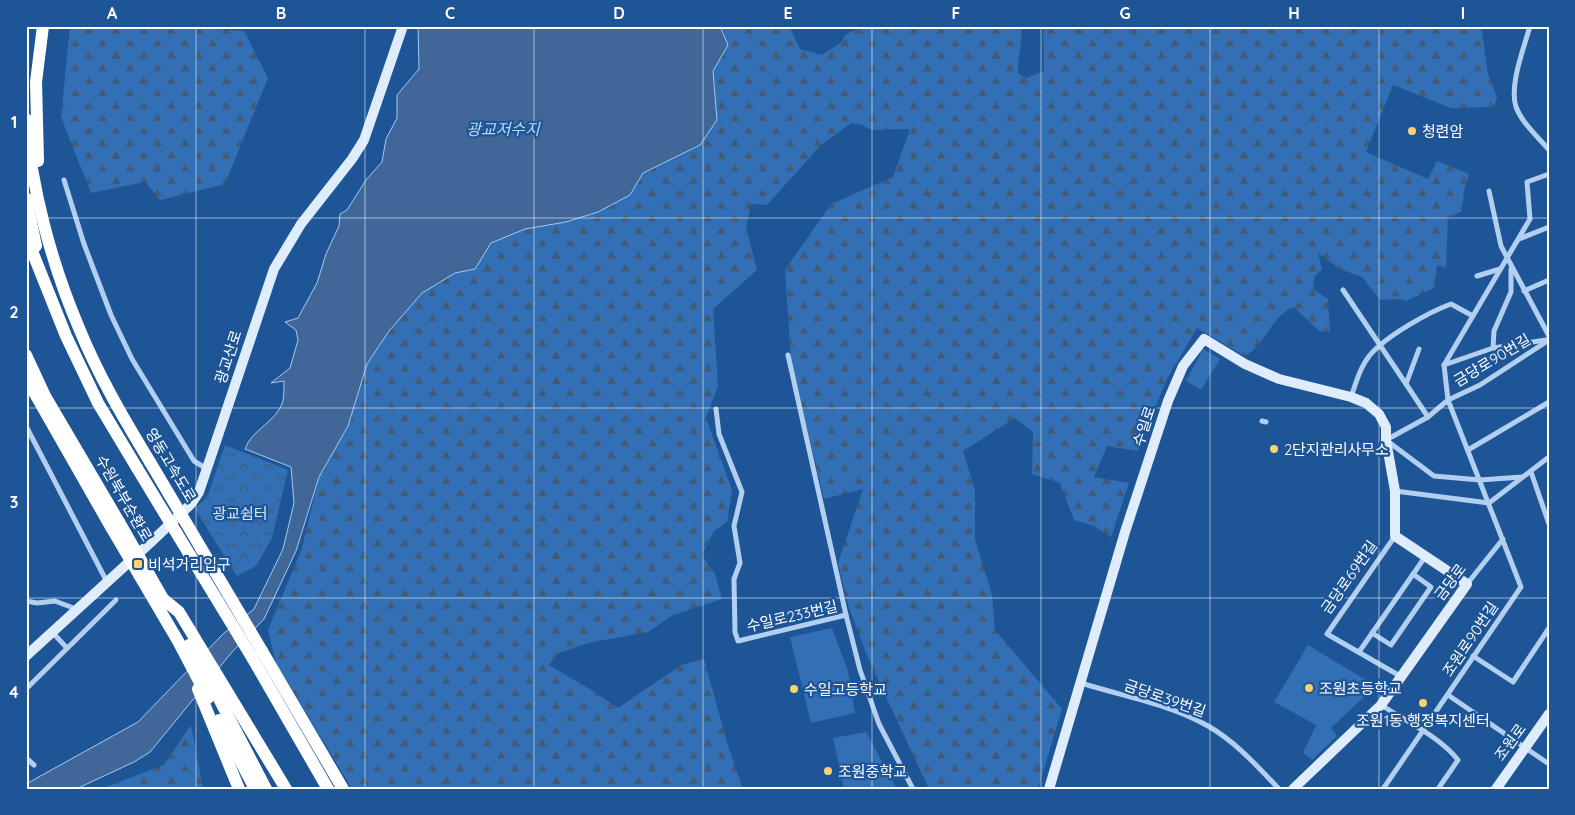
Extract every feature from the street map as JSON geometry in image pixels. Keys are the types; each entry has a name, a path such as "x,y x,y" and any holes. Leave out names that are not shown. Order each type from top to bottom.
{"highway":[{"name":"영동고속도로","path":"38,194 36,82 43,26"},
{"name":"영동고속도로","path":"26,119 28,143 48,241 78,328 112,396 257,655 328,789"},
{"name":"영동고속도로","path":"26,198 44,277 66,336"},
{"name":"영동고속도로","path":"26,236 66,336 98,403 137,468 343,789"},
{"name":"수원북부순환로","path":"26,355 45,396 178,641 212,693 255,789"},
{"name":"수원북부순환로","path":"26,378 115,525 163,599 212,693 266,789"},
{"path":"212,693 239,789"},
{"path":"212,693 286,789"}],"street":[{"name":"광교산로","path":"26,656 191,504 199,492 274,269 301,224 352,159 364,140 403,26"},
{"path":"1530,26 1514,88 1516,106 1523,120 1549,150"},
{"path":"1503,539 1448,400 1444,365 1530,219 1527,182 1549,174"},
{"path":"64,180 97,282 128,350 194,461 208,469"},
{"path":"1489,190 1501,246 1506,259 1549,339"},
{"path":"1519,239 1549,226"},
{"path":"1477,276 1500,269"},
{"path":"1444,365 1493,348 1494,331 1511,292 1511,269"},
{"path":"1524,291 1549,280"},
{"path":"1343,290 1428,417"},
{"path":"1351,398 1362,367 1380,345 1433,311 1451,304 1473,316"},
{"name":"수일로","path":"1081,683 1125,532 1168,401 1183,366 1204,339 1245,364 1279,379 1351,398"},
{"name":"금당로90번길","path":"1493,348 1549,339"},
{"name":"금당로90번길","path":"1386,440 1428,417 1448,400 1480,385 1549,339"},
{"path":"1406,384 1419,349"},
{"path":"788,355 846,615"},
{"name":"금당로69번길","path":"1351,398 1366,403 1379,414 1386,428 1386,440 1395,491 1395,536 1327,634 1359,652"},
{"path":"1468,450 1549,402"},
{"name":"수일로233번길","path":"716,409 719,434 742,492 734,526 740,563 734,578 735,632 738,641 846,615 860,670 878,724 913,789"},
{"path":"26,426 107,582"},
{"path":"1386,440 1434,476 1480,480 1522,477"},
{"path":"1395,491 1489,502 1549,457"},
{"path":"1531,472 1549,524"},
{"name":"금당로69번길","path":"1395,536 1467,584"},
{"name":"금당로","path":"1293,789 1381,705 1467,584 1503,539"},
{"name":"조원로90번길","path":"1503,539 1521,587 1448,695 1549,764"},
{"path":"1400,676 1359,652 1426,556"},
{"path":"1372,633 1391,644 1397,636 1430,587 1413,574"},
{"path":"26,689 116,600"},
{"path":"26,601 36,603 55,601 77,610"},
{"path":"1473,656 1513,682 1549,628"},
{"path":"52,632 67,648"},
{"path":"1049,789 1081,683"},
{"name":"금당로39번길","path":"1081,683 1177,713 1208,726 1242,750 1279,789"},
{"path":"1382,789 1448,695"},
{"path":"1381,705 1422,731 1453,754 1458,760 1438,789"},
{"name":"조원로","path":"1496,789 1549,714"},
{"path":"26,758 34,765"}],"green space":[{"path":"70,26 173,26 244,31 268,78 225,184 160,200 145,182 91,193 61,117"},
{"path":"720,26 789,26 800,49 822,55 842,42 845,35 864,26 1021,26 1022,35 1018,73 1026,78 1044,71 1043,26 1481,26 1488,74 1497,97 1494,107 1451,108 1393,85 1366,152 1428,179 1437,161 1469,174 1464,190 1462,211 1448,218 1446,268 1437,265 1434,288 1406,301 1399,299 1380,300 1362,277 1340,269 1318,253 1322,269 1314,277 1313,289 1328,299 1330,333 1319,331 1294,307 1280,316 1252,351 1245,356 1197,328 1166,381 1138,451 1107,446 1094,477 1129,483 1111,537 1094,526 1074,520 1060,483 1032,474 1033,432 1015,418 963,451 975,491 975,540 992,594 995,630 1062,709 1038,789 929,789 868,658 848,605 838,563 863,489 824,499 791,360 785,270 831,204 893,177 910,129 871,130 862,125 851,123 821,145 767,205 751,204 746,227 757,270 713,309 718,386 706,418 732,490 727,522 714,531 702,555 715,574 722,599 673,615 648,632 588,643 559,653 549,665 618,708 681,665 704,659 729,749 743,789 352,789 276,663 268,630 302,548 319,477 348,426 367,364 389,331 422,293 455,273 475,268 491,243 525,229 566,222 598,212 629,195 643,173 700,145 717,120 713,71 728,45"},
{"path":"1203,349 1220,359 1201,390 1186,381"},
{"name":"광교쉼터","path":"225,445 288,470 272,538 256,566 237,576 195,509 208,495"},
{"path":"832,628 848,671 855,713 811,723 790,637"},
{"path":"1308,645 1366,680 1367,694 1331,728 1337,736 1312,760 1303,753 1316,725 1274,702"},
{"path":"191,725 203,789 100,789 164,765"},
{"path":"866,732 897,789 844,789 833,738"}],"water":[{"name":"광교저수지","path":"418,26 720,26 728,45 713,71 717,120 700,145 643,173 630,195 598,212 566,222 525,229 491,243 475,269 455,273 422,293 389,331 367,364 348,426 319,477 296,551 264,619 232,652 150,752 134,762 76,789 26,789 26,784 138,722 223,634 254,609 283,549 294,503 291,467 245,449 253,436 276,415 283,401 284,381 271,383 290,368 298,340 296,330 285,322 298,318 317,283 326,254 339,226 340,214 347,210 366,180 382,162 386,139 397,118 397,95 419,69"}],"place":[{"name":"청련암","path":"1412,131"},
{"name":"2단지관리사무소","path":"1274,449"},
{"name":"비석거리입구","path":"138,564"},
{"name":"조원초등학교","path":"1309,688"},
{"name":"수일고등학교","path":"794,689"},
{"name":"조원1동 행정복지센터","path":"1423,703"},
{"name":"조원중학교","path":"828,771"}]}
